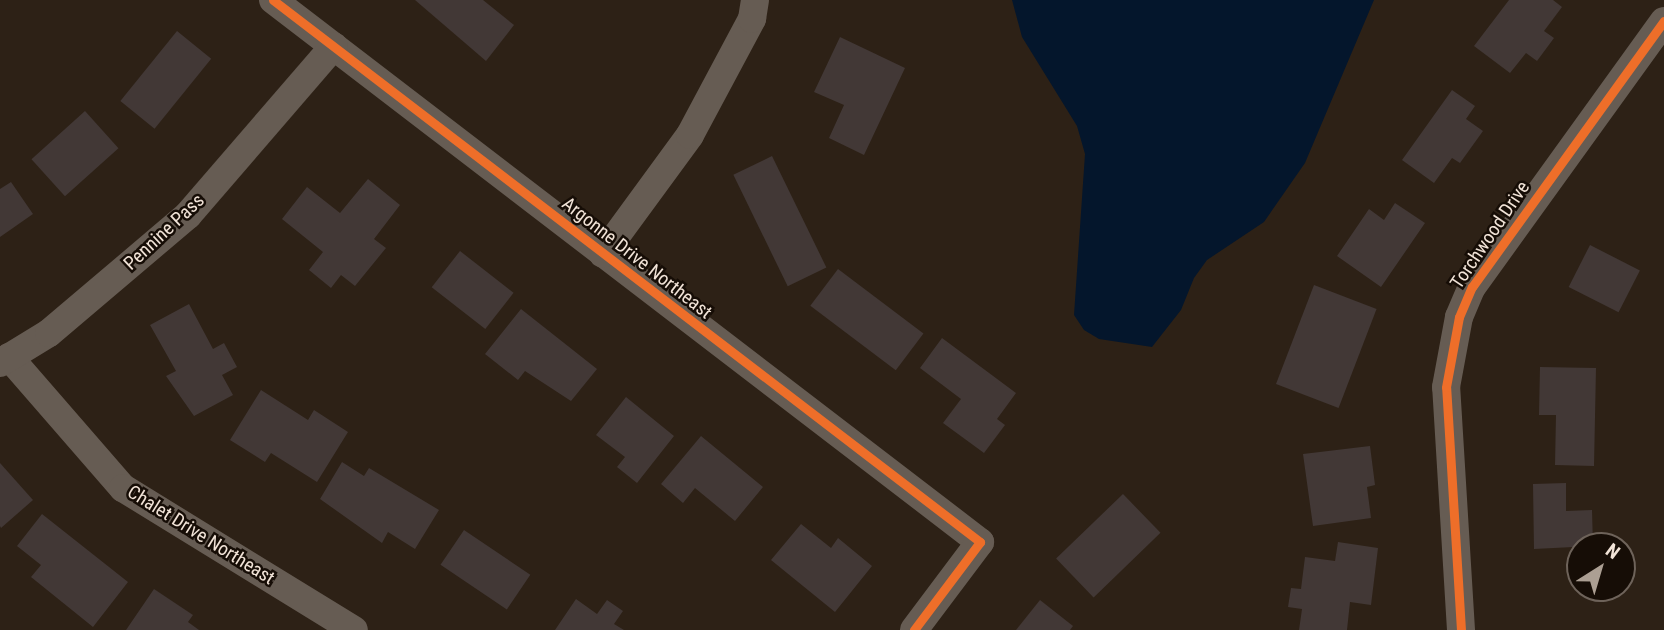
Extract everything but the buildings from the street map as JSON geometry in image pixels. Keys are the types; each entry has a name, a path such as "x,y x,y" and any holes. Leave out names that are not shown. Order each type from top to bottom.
{"street":[{"name":"Argonne Drive Northeast","path":"273,0 980,542 914,630"},
{"path":"603,254 690,135 752,19 755,0"},
{"name":"Torchwood Drive","path":"1461,630 1446,387 1459,317 1472,287 1664,21"},
{"name":"Pennine Pass","path":"5,360 49,333 188,215 334,46"},
{"name":"Chalet Drive Northeast","path":"5,360 123,488 354,630"}],"water":[{"path":"1012,0 1374,0 1305,163 1264,222 1207,260 1194,278 1181,310 1152,347 1099,339 1084,330 1074,315 1085,154 1077,126 1022,37"}],"cycle path":[{"path":"273,0 980,542 914,630"},
{"path":"1461,630 1446,387 1459,317 1472,287 1664,21"}]}
